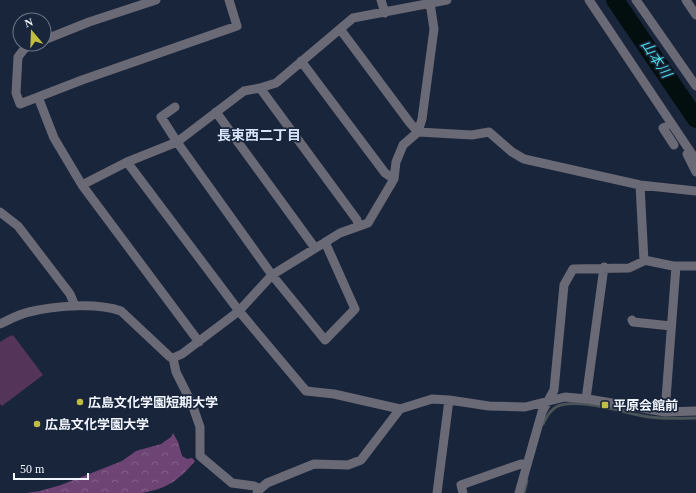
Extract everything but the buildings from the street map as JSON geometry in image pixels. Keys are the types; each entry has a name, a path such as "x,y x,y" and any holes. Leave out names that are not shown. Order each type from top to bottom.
{"street":[{"path":"52,37 89,22 156,0"},
{"path":"22,52 18,57 16,93 20,104 82,80 237,26 229,0"},
{"path":"381,0 385,13"},
{"path":"82,185 127,162 177,142 244,91 276,83 353,18 447,0"},
{"path":"589,0 677,141 678,139 690,158 696,172"},
{"path":"636,0 696,86"},
{"path":"686,0 696,15"},
{"path":"0,324 27,312 75,306 112,308 121,311 170,358 178,357 239,311 272,275 340,233 368,223 394,179 396,162 403,145 418,132 422,119 434,29 430,3"},
{"path":"340,29 418,132 472,135 489,132 512,152 524,159 640,185 696,191"},
{"path":"301,61 385,173 394,179"},
{"path":"260,88 357,220 358,226"},
{"path":"38,97 54,138 82,185 199,342"},
{"path":"175,107 161,116 177,142 272,275 325,340 355,309 325,242"},
{"path":"216,112 315,248"},
{"path":"665,127 663,128 696,160"},
{"path":"127,162 239,311 306,391 334,394 400,410 432,399 489,406 525,407 565,397 665,412 696,411"},
{"path":"640,185 644,260"},
{"path":"0,212 18,226 70,294 75,306"},
{"path":"644,260 676,266 696,266"},
{"path":"519,493 542,412 554,390 564,285 573,269 628,268 644,262 644,260"},
{"path":"665,412 676,266"},
{"path":"586,399 604,268"},
{"path":"632,320 633,322 671,326"},
{"path":"173,358 176,372 192,404 200,427 200,456 232,483 254,486 259,491 267,483 314,464 348,465 361,460 400,410"},
{"path":"437,493 448,400"},
{"path":"462,493 461,485 521,464 527,464"}],"green space":[{"path":"173,433 178,442 182,456 187,459 192,458 195,461 178,479 159,489 142,493 26,493 61,485 122,461 136,451 161,444 171,437"}],"shaded area":[{"path":"13,335 43,375 2,406 0,404 0,342"}],"waterway":[{"name":"山本川","path":"615,0 696,119"},
{"path":"543,424 556,407 565,404 602,407 650,417 696,418"},
{"path":"524,493 527,481"}],"place":[{"name":"広島文化学園短期大学","path":"80,402"},
{"name":"平原会館前","path":"605,405"},
{"name":"広島文化学園大学","path":"37,424"}],"district":[{"name":"長束西二丁目","path":"259,135"}]}
